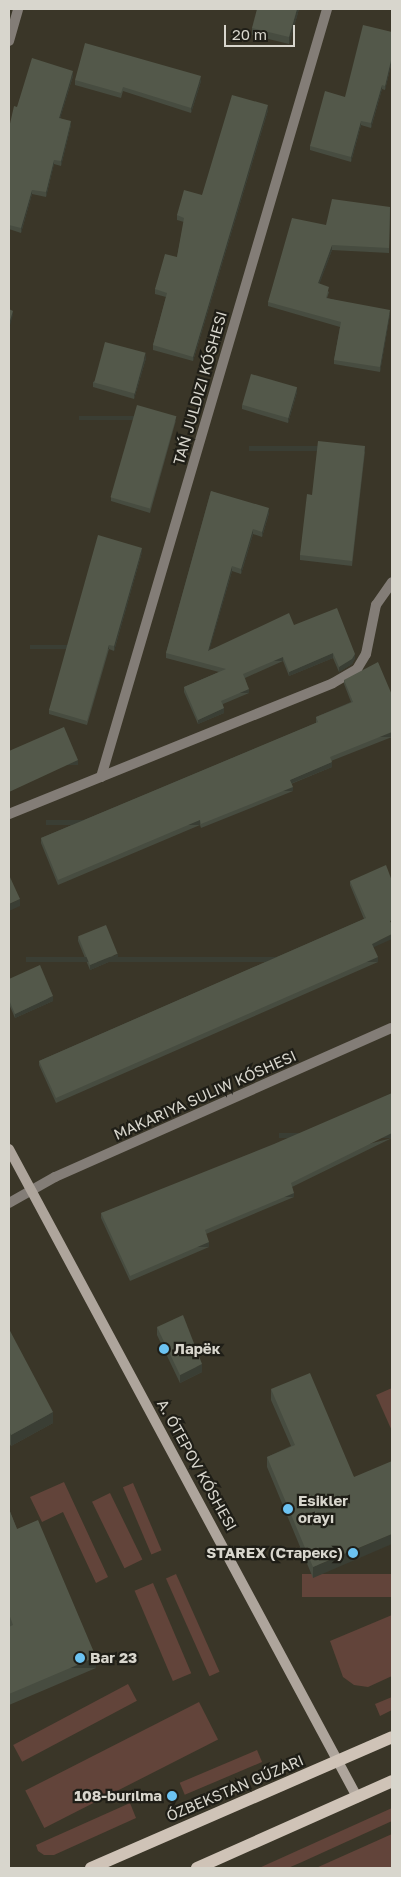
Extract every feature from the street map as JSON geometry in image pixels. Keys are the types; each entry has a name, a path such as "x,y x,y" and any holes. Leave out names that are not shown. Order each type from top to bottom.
{"main road":[{"name":"A. ÓTEPOV KÓSHESI","path":"9,1149 357,1797"},
{"path":"91,1868 392,1737"},
{"path":"197,1868 392,1781"}],"street":[{"path":"9,42 18,9"},
{"path":"101,776 327,9"},
{"path":"9,814 332,683 357,669 366,654 376,605 392,582"},
{"path":"9,1203 30,1190 392,1028"}],"shaded area":[{"path":"392,1388 392,1431 376,1395"},
{"path":"64,1482 108,1577 96,1583 63,1512 42,1522 30,1497"},
{"path":"133,1483 162,1550 151,1554 123,1487"},
{"path":"110,1493 142,1560 124,1568 92,1502"},
{"path":"176,1574 220,1672 209,1676 166,1578"},
{"path":"302,1574 392,1574 392,1597 302,1597"},
{"path":"153,1583 191,1673 173,1681 135,1591"},
{"path":"392,1615 392,1676 368,1687 354,1685 343,1677 330,1641"},
{"path":"128,1684 137,1701 22,1762 13,1745"},
{"path":"392,1697 392,1710 380,1716 375,1704"},
{"path":"199,1702 218,1739 44,1828 25,1791"},
{"path":"257,1750 262,1762 185,1795 180,1783"},
{"path":"130,1803 136,1818 54,1855 44,1855 38,1851 36,1845"},
{"path":"392,1808 392,1821 302,1862 288,1868 259,1868"},
{"path":"392,1834 392,1868 316,1868"}],"building":[{"path":"257,9 297,9 289,37 252,28"},
{"path":"363,25 392,32 392,56 385,86 382,85 371,123 361,121 351,157 310,146 325,91 345,97"},
{"path":"85,43 201,76 191,108 123,87 121,93 75,80"},
{"path":"32,58 73,71 59,118 71,121 61,161 54,160 46,192 32,190 21,228 9,225 9,128 14,106 17,107"},
{"path":"232,95 268,105 193,357 153,345 167,293 155,289 165,254 177,257 184,218 177,215 184,190 202,195"},
{"path":"332,199 390,207 389,248 332,245 318,283 329,287 326,298 390,310 380,367 334,360 341,322 268,302 292,218 326,225"},
{"path":"9,309 13,311 9,324"},
{"path":"105,342 146,353 135,393 94,383"},
{"path":"251,374 297,387 288,418 242,405"},
{"path":"137,405 176,416 150,509 111,497"},
{"path":"318,441 365,446 352,561 300,555 307,494 312,495"},
{"path":"211,491 269,508 262,532 253,529 241,569 232,566 208,651 289,613 294,625 337,608 355,654 352,659 339,667 333,653 289,672 283,657 243,674 249,689 221,701 224,708 198,720 184,687 226,669 166,653"},
{"path":"98,535 142,548 114,646 109,645 87,721 49,710"},
{"path":"378,662 392,695 392,732 330,757 332,762 290,780 293,787 201,824 200,820 58,880 41,838 318,722 316,717 353,702 344,680"},
{"path":"64,727 78,760 9,792 9,751"},
{"path":"386,865 392,881 392,920 390,921 392,934 372,944 378,957 56,1098 39,1061 366,918 350,881"},
{"path":"9,875 20,899 9,904"},
{"path":"106,925 118,954 90,965 78,936"},
{"path":"40,965 53,996 15,1014 9,1000 9,979"},
{"path":"392,1093 392,1133 291,1183 294,1193 205,1230 209,1242 130,1276 101,1213 274,1144"},
{"path":"183,1315 202,1364 180,1375 157,1327"},
{"path":"9,1329 53,1412 11,1435 9,1431"},
{"path":"310,1373 354,1477 392,1461 392,1534 313,1567 267,1457 295,1445 271,1389"},
{"path":"9,1509 17,1529 38,1520 96,1657 9,1694 9,1627 13,1625 9,1614"}],"place":[{"name":"Ларёк","path":"164,1349"},
{"name":"Esikler orayı","path":"288,1509"},
{"name":"STAREX (Старекс)","path":"353,1553"},
{"name":"Bar 23","path":"80,1658"},
{"name":"108-burılma","path":"172,1796"}]}
